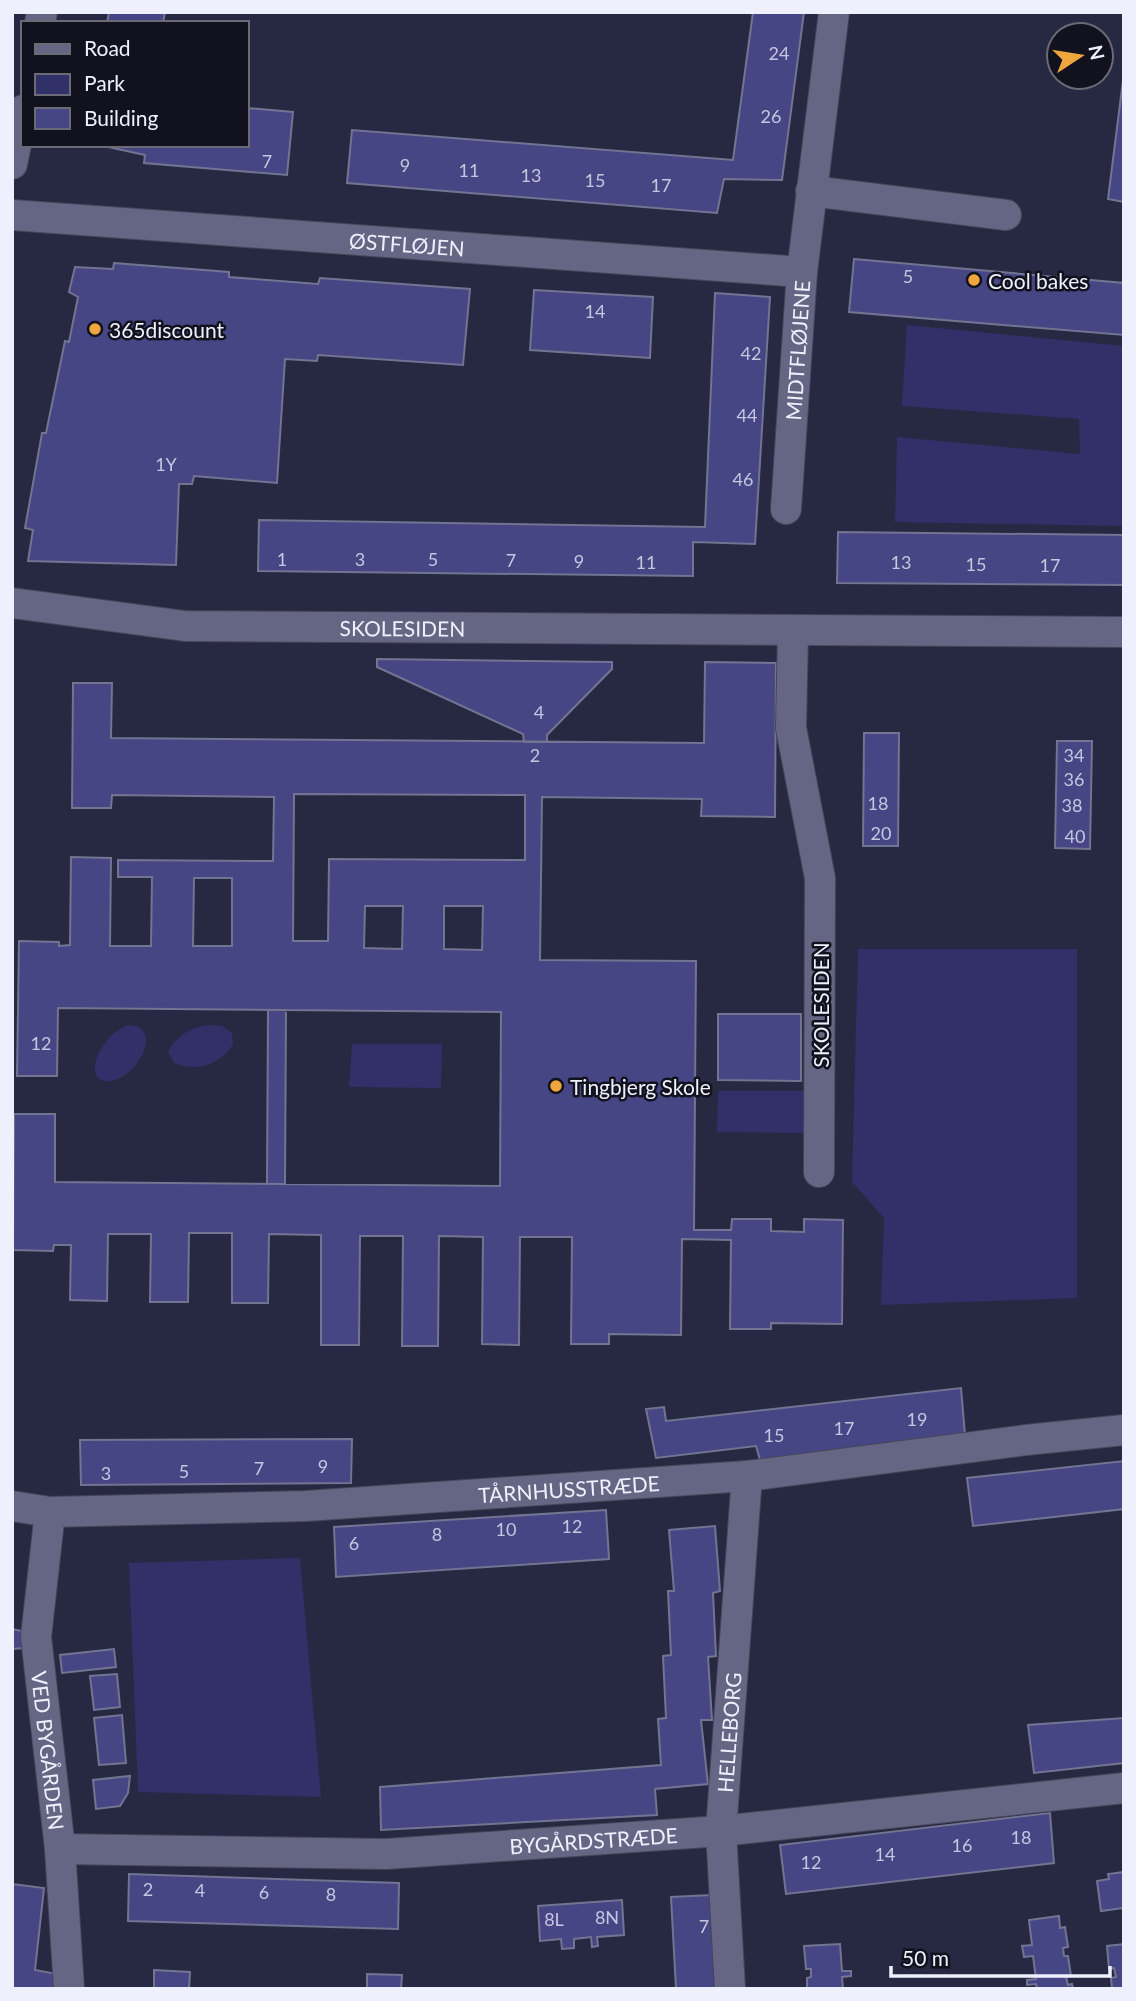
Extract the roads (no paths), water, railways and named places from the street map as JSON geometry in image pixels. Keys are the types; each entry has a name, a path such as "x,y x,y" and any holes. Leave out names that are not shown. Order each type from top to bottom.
{"street":[{"name":"MIDTFLØJENE","path":"786,509 802,272 834,12"},
{"path":"12,164 21,120"},
{"path":"811,191 1006,215"},
{"name":"ØSTFLØJEN","path":"12,215 802,272"},
{"name":"SKOLESIDEN","path":"12,603 185,626 1124,632"},
{"name":"SKOLESIDEN","path":"793,631 792,729 820,878 819,1172"},
{"name":"TÅRNHUSSTRÆDE","path":"12,1506 50,1512 306,1506 747,1476 1124,1430"},
{"name":"HELLEBORG","path":"730,1989 721,1831 747,1476"},
{"name":"VED BYGÅRDEN","path":"50,1512 36,1637 60,1849 69,1989"},
{"name":"BYGÅRDSTRÆDE","path":"60,1849 386,1854 721,1831 1124,1788"}],"place":[{"name":"Cool bakes","path":"974,280"},
{"name":"365discount","path":"95,329"},
{"name":"Tingbjerg Skole","path":"556,1086"}]}
